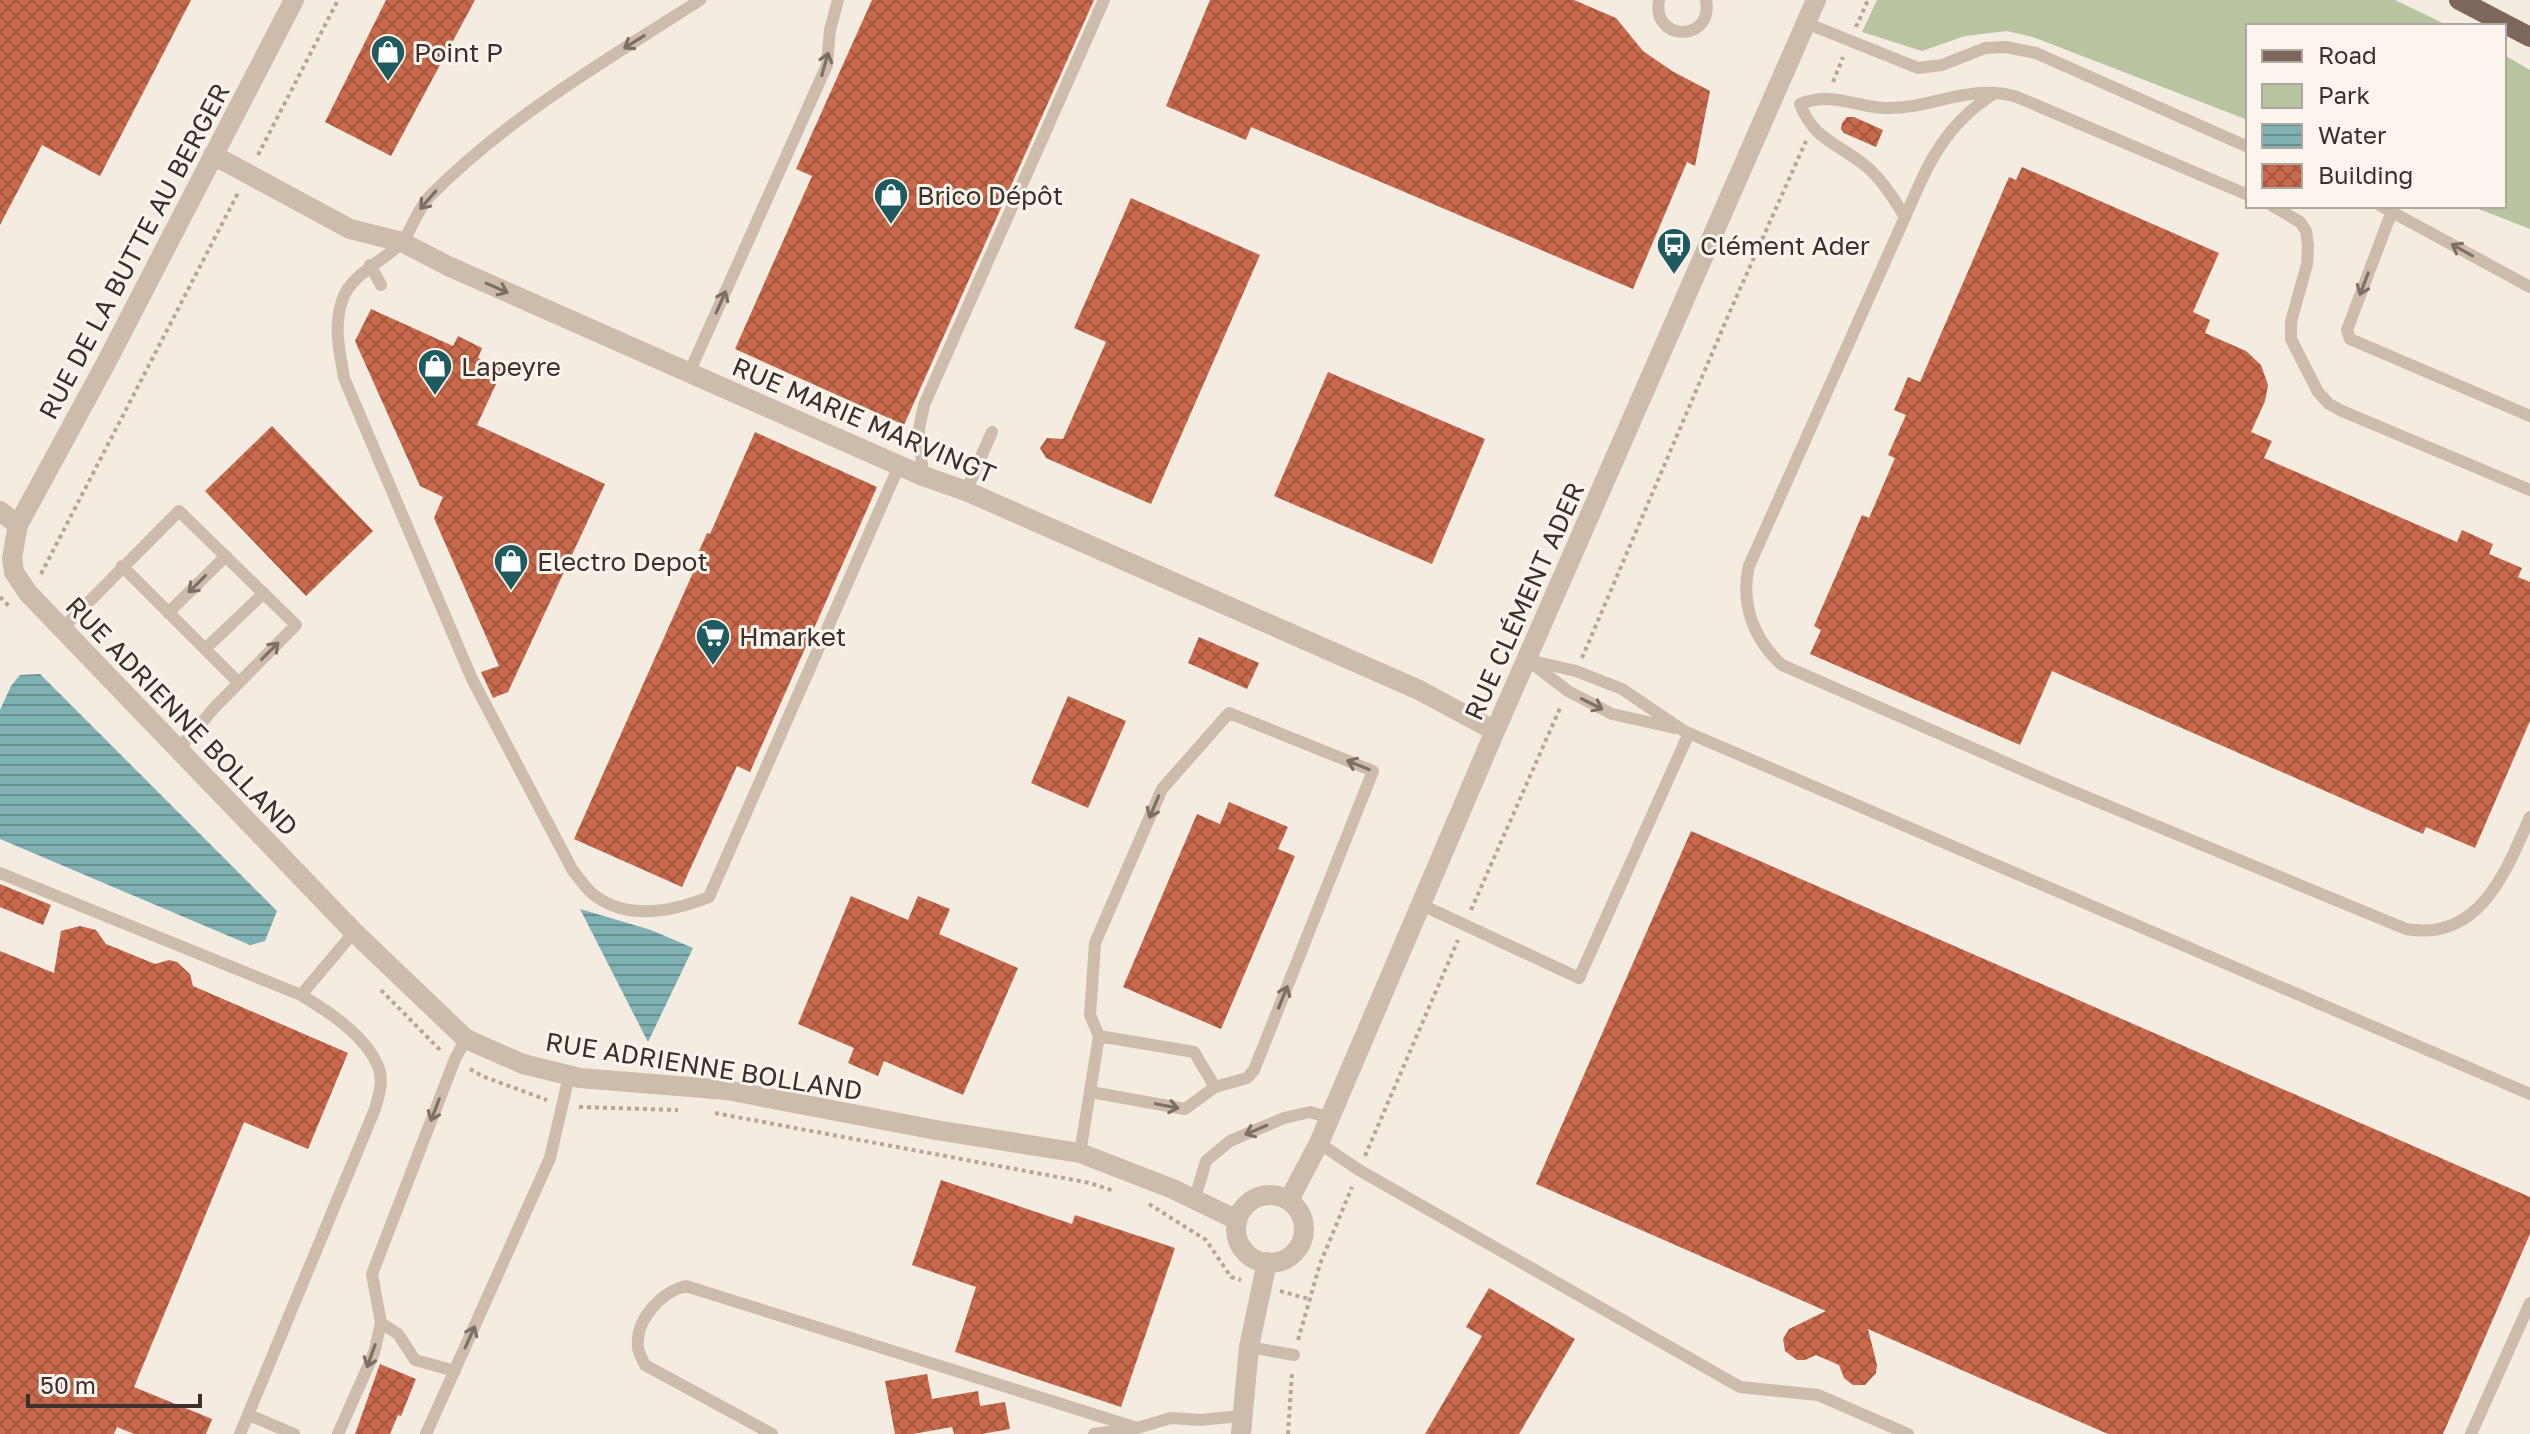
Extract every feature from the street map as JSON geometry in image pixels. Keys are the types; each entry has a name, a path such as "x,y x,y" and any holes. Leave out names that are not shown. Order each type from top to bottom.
{"main road":[{"path":"2459,0 2505,24"},
{"path":"2506,24 2530,37"}],"street":[{"name":"RUE DE LA BUTTE AU BERGER","path":"18,525 294,0"},
{"path":"1802,0 1806,23"},
{"name":"RUE CLÉMENT ADER","path":"1289,1200 1330,1118 1495,731 1816,0"},
{"name":"RUE MARIE MARVINGT","path":"213,155 350,229 402,242 448,266 899,466 966,491 1419,690 1495,731"},
{"path":"0,511 18,525"},
{"name":"RUE ADRIENNE BOLLAND","path":"18,525 12,558 14,572 28,593 354,932 466,1039 523,1064 569,1076 727,1090 936,1130 1080,1153 1195,1198 1237,1220"},
{"path":"1279,1196 1289,1200 1303,1218 1302,1240 1289,1257 1278,1262 1267,1262 1249,1255 1238,1239 1237,1220 1249,1202 1258,1197 1279,1196"},
{"path":"1241,1425 1249,1347 1267,1262"}],"lane":[{"path":"700,0 514,124 428,198 402,242 370,265 342,297 336,329 344,378 472,679 573,871 594,895 622,907 653,912 683,907 709,897 899,466"},
{"path":"689,373 827,65 830,30 838,0"},
{"path":"923,476 919,429 924,405 1104,0"},
{"path":"1659,0 1662,22 1668,28 1684,32 1699,26 1704,20 1706,0"},
{"path":"1806,23 1918,68 1942,65 1985,48 2006,47 2036,53 2246,146"},
{"path":"1776,93 1800,104 1840,98 1885,108 1997,91 2246,194"},
{"path":"1997,91 1976,105 1947,135 1924,172 1749,566 1745,581 1751,621 1775,659 1782,665 2048,781 2419,932 2446,928 2473,913 2500,881 2530,817"},
{"path":"1800,104 1812,128 1881,180 1905,217"},
{"path":"2276,208 2300,222 2306,231 2307,264 2290,330 2291,339 2322,398 2342,411 2530,490"},
{"path":"2530,287 2386,208 2347,330 2350,339 2530,416"},
{"path":"370,265 381,285"},
{"path":"966,491 992,432"},
{"path":"62,629 179,511 296,625 178,750"},
{"path":"168,613 226,556"},
{"path":"122,566 239,683"},
{"path":"205,649 264,593"},
{"path":"1528,660 1576,671 1622,689 1687,732"},
{"path":"1528,660 1568,691 1612,714 1687,732 2530,1094"},
{"path":"1080,1153 1099,1036 1090,1015 1095,943 1162,789 1229,713 1373,771 1254,1070 1247,1078 1215,1087 1185,1109 1091,1092"},
{"path":"1422,905 1579,978 1687,732"},
{"path":"0,873 301,995 328,1011 366,1048 379,1068 381,1088 375,1109 240,1434"},
{"path":"301,995 354,932"},
{"path":"1099,1036 1194,1052 1215,1087"},
{"path":"338,1434 374,1353 381,1323 372,1274 455,1059 466,1039"},
{"path":"426,1434 550,1158 569,1076"},
{"path":"1195,1198 1206,1161 1230,1141 1284,1118 1310,1112 1330,1118"},
{"path":"1319,1143 1359,1170 1740,1387 1818,1395 1908,1434"},
{"path":"772,1434 645,1365 637,1346 644,1321 657,1300 671,1289 686,1286 1137,1428"},
{"path":"2471,1434 2530,1303"},
{"path":"381,1323 398,1334 415,1360 455,1371"},
{"path":"1249,1347 1294,1355"},
{"path":"249,1415 294,1434"},
{"path":"1094,1434 1137,1428 1171,1418 1241,1425"}],"path":[{"path":"38,580 338,0"},
{"path":"1826,98 1868,0"},
{"path":"1576,671 1812,128"},
{"path":"0,597 13,611"},
{"path":"1288,1434 1294,1355 1320,1264 1568,691"},
{"path":"373,982 439,1050 482,1076 563,1104 586,1108 688,1110"},
{"path":"702,1110 1090,1183 1117,1192"},
{"path":"1144,1201 1206,1240 1231,1277 1309,1299"}],"green space":[{"path":"1877,0 2395,0 2445,24 2246,24 2246,119 2033,37 2007,31 1965,36 1922,51 1862,32"},
{"path":"2506,56 2530,70 2530,229 2476,208 2506,208"}],"water":[{"path":"40,674 277,911 265,941 250,945 0,839 0,710 20,675"},
{"path":"580,909 651,930 693,948 648,1042"}],"building":[{"path":"0,0 191,0 100,176 42,145 0,225"},
{"name":"Point P","path":"386,0 475,0 391,156 325,122"},
{"name":"Brico Dépôt","path":"872,0 1094,0 904,425 735,349 812,176 796,169"},
{"path":"1210,0 1574,0 1616,18 1643,51 1710,91 1695,166 1687,162 1633,289 1251,127 1246,140 1166,106"},
{"path":"1847,117 1883,130 1876,147 1844,133 1842,123"},
{"path":"2022,167 2219,253 2193,312 2210,320 2205,333 2246,351 2261,365 2268,385 2265,401 2251,432 2272,441 2264,458 2457,542 2462,530 2493,544 2489,554 2522,568 2518,577 2530,582 2530,721 2475,848 2426,827 2423,834 2052,671 2020,745 1810,654 1821,630 1814,626 1862,515 1869,518 1895,458 1888,455 1906,415 1894,410 1908,377 1920,382 2009,177 2016,180"},
{"path":"1131,198 1260,255 1151,504 1046,458 1040,448 1047,438 1063,439 1106,342 1074,328"},
{"name":"Electro Depot","path":"371,309 453,346 458,336 482,348 478,358 503,369 477,425 605,484 508,692 493,698 481,672 499,666 434,518 443,497 420,486 355,341"},
{"path":"1328,372 1485,439 1432,564 1274,496"},
{"path":"272,426 373,531 306,596 205,491"},
{"path":"755,432 877,487 750,772 737,766 682,887 574,839 696,566 693,565 707,533 710,534"},
{"path":"1199,637 1259,663 1247,689 1188,663"},
{"path":"1068,696 1126,721 1088,808 1031,783"},
{"path":"1229,802 1288,827 1278,849 1295,856 1221,1029 1123,987 1197,814 1220,824"},
{"path":"1691,831 2530,1197 2530,1234 2443,1434 2108,1434 1868,1329 1877,1365 1876,1373 1865,1385 1853,1385 1844,1378 1839,1365 1816,1355 1797,1360 1785,1351 1783,1339 1789,1329 1826,1311 1536,1184"},
{"path":"0,884 51,905 43,925 0,907"},
{"path":"851,896 908,920 918,896 950,909 939,934 1018,968 963,1095 884,1061 878,1076 848,1063 854,1048 798,1024"},
{"path":"80,926 96,930 106,944 155,964 169,960 177,962 190,974 193,986 348,1053 308,1149 244,1122 134,1387 212,1419 206,1434 134,1434 117,1427 114,1434 0,1434 0,951 54,973 61,931"},
{"path":"941,1180 1072,1224 1075,1215 1175,1248 1121,1407 955,1352 976,1287 912,1265"},
{"path":"1489,1288 1575,1339 1519,1434 1425,1434 1482,1336 1466,1327"},
{"path":"380,1364 416,1379 390,1434 355,1434"},
{"path":"927,1374 932,1399 978,1391 980,1406 1005,1402 1010,1429 982,1434 954,1434 952,1427 895,1434 885,1381"}],"place":[{"name":"Point P","path":"388,83"},
{"name":"Brico Dépôt","path":"891,226"},
{"name":"Clément Ader","path":"1674,276"},
{"name":"Lapeyre","path":"435,397"},
{"name":"Electro Depot","path":"511,592"},
{"name":"Hmarket","path":"713,667"}]}
